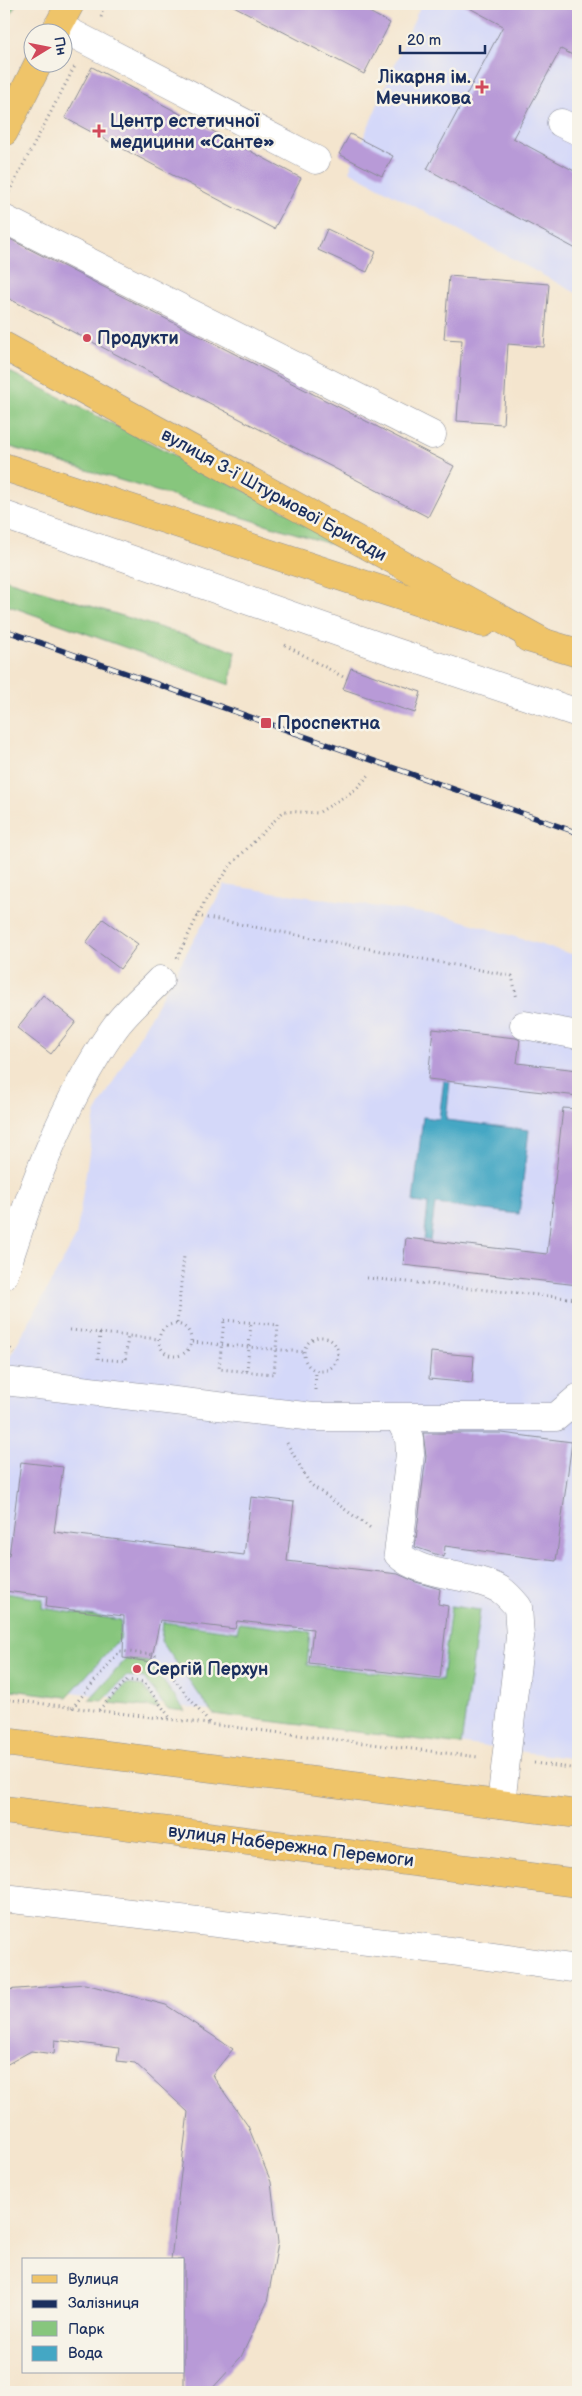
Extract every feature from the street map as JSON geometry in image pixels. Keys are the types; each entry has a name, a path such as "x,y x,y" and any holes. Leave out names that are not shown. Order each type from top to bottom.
{"main road":[{"path":"4,132 35,72"},
{"name":"вулиця 3-ї Штурмової Бригади","path":"4,346 544,643"},
{"name":"вулиця 3-ї Штурмової Бригади","path":"4,467 578,653"},
{"path":"4,1742 578,1814"},
{"name":"вулиця Набережна Перемоги","path":"4,1810 578,1883"}],"street":[{"path":"61,21 88,42 316,160"},
{"path":"6,206 432,435"},
{"path":"4,514 578,713"},
{"path":"4,1275 8,1244 33,1192 78,1083 114,1028 160,980"},
{"path":"524,1025 578,1035"},
{"path":"4,1382 313,1417 556,1417 578,1398"},
{"path":"399,1418 409,1438 410,1454 398,1554 408,1564 482,1582 502,1591 518,1607 520,1636 501,1804"},
{"path":"4,1898 444,1950 578,1969"}],"path":[{"path":"6,206 107,4"},
{"path":"160,980 175,962 206,898 230,866 284,812 318,812 355,790 371,773"},
{"path":"197,916 512,976 524,1025"},
{"path":"177,1324 184,1256"},
{"path":"367,1278 578,1299"},
{"path":"224,1320 251,1322 278,1325 274,1374 219,1369 224,1320"},
{"path":"247,1371 251,1322"},
{"path":"177,1324 184,1327 190,1333 192,1342 189,1350 182,1355 173,1357 166,1354 160,1347 159,1338 162,1331 168,1325 177,1324"},
{"path":"70,1330 159,1338"},
{"path":"100,1333 98,1359 126,1361 128,1336"},
{"path":"320,1337 333,1342 338,1348 338,1356 336,1363 324,1371 316,1370 309,1366 304,1352 312,1340 320,1337"},
{"path":"192,1342 304,1352"},
{"path":"270,1412 310,1484 367,1527 400,1538"},
{"path":"72,1708 120,1651 156,1655 211,1724"},
{"path":"98,1711 127,1680 144,1682 171,1719"},
{"path":"4,1699 578,1769"}],"shaded area":[{"name":"Лікарня ім. Мечникова","path":"421,4 578,4 578,294 349,171"},
{"path":"225,885 450,917 578,956 578,1759 4,1683 4,1367 76,1237 95,1114"}],"green space":[{"path":"4,4 16,4 4,28"},
{"path":"4,369 380,559 4,445"},
{"path":"4,579 235,651 230,685 4,604"},
{"path":"4,1593 43,1599 42,1608 121,1620 120,1639 67,1697 4,1689"},
{"path":"451,1606 480,1610 461,1745 213,1714 161,1641 163,1622 237,1632 239,1623 310,1632 307,1665 442,1680"},
{"path":"126,1659 149,1662 185,1711 167,1709 144,1678 126,1676 103,1701 89,1700"},
{"path":"126,1684 143,1686 159,1708 109,1703"}],"water":[{"path":"444,1080 450,1081 446,1120 529,1130 519,1214 435,1204 430,1241 424,1241 428,1204 413,1202 423,1117 439,1119"}],"building":[{"path":"230,4 354,4 390,23 364,74"},
{"path":"462,4 578,4 578,58 561,49 513,138 578,173 578,250 427,169 503,26"},
{"path":"92,67 301,178 274,229 65,118"},
{"path":"350,134 393,156 382,176 339,154"},
{"path":"327,229 376,252 367,272 318,250"},
{"path":"4,236 454,466 428,517 4,296"},
{"path":"449,276 549,284 544,347 508,344 503,424 457,421 462,340 444,339"},
{"path":"351,668 421,692 415,713 343,689"},
{"path":"103,919 138,944 120,969 86,943"},
{"path":"43,995 76,1022 51,1054 17,1028"},
{"path":"433,1029 516,1038 520,1040 517,1063 578,1070 578,1096 428,1079"},
{"path":"563,1108 578,1109 578,1285 403,1265 406,1238 547,1254"},
{"path":"431,1352 474,1356 472,1383 429,1379"},
{"path":"423,1433 502,1433 572,1442 556,1561 445,1546 444,1557 415,1547 426,1456"},
{"path":"21,1462 63,1467 54,1532 244,1555 251,1497 294,1502 287,1561 398,1574 440,1589 438,1604 448,1606 440,1678 309,1663 313,1629 237,1621 235,1629 160,1620 151,1662 123,1658 124,1616 46,1607 47,1596 4,1591 4,1555 9,1556"},
{"path":"85,1984 166,2005 233,2049 212,2075 248,2126 271,2182 278,2243 267,2303 241,2357 209,2392 184,2392 185,2258 171,2258 188,2112 135,2063 117,2061 119,2048 55,2040 54,2054 31,2051 4,2066 4,1990"}],"railway":[{"path":"4,630 578,833"}],"place":[{"name":"Лікарня ім. Мечникова","path":"482,87"},
{"name":"Центр естетичної медицини «Санте»","path":"99,131"},
{"name":"Продукти","path":"87,338"},
{"name":"Проспектна","path":"266,723"},
{"name":"Сергій Перхун","path":"137,1669"}]}
